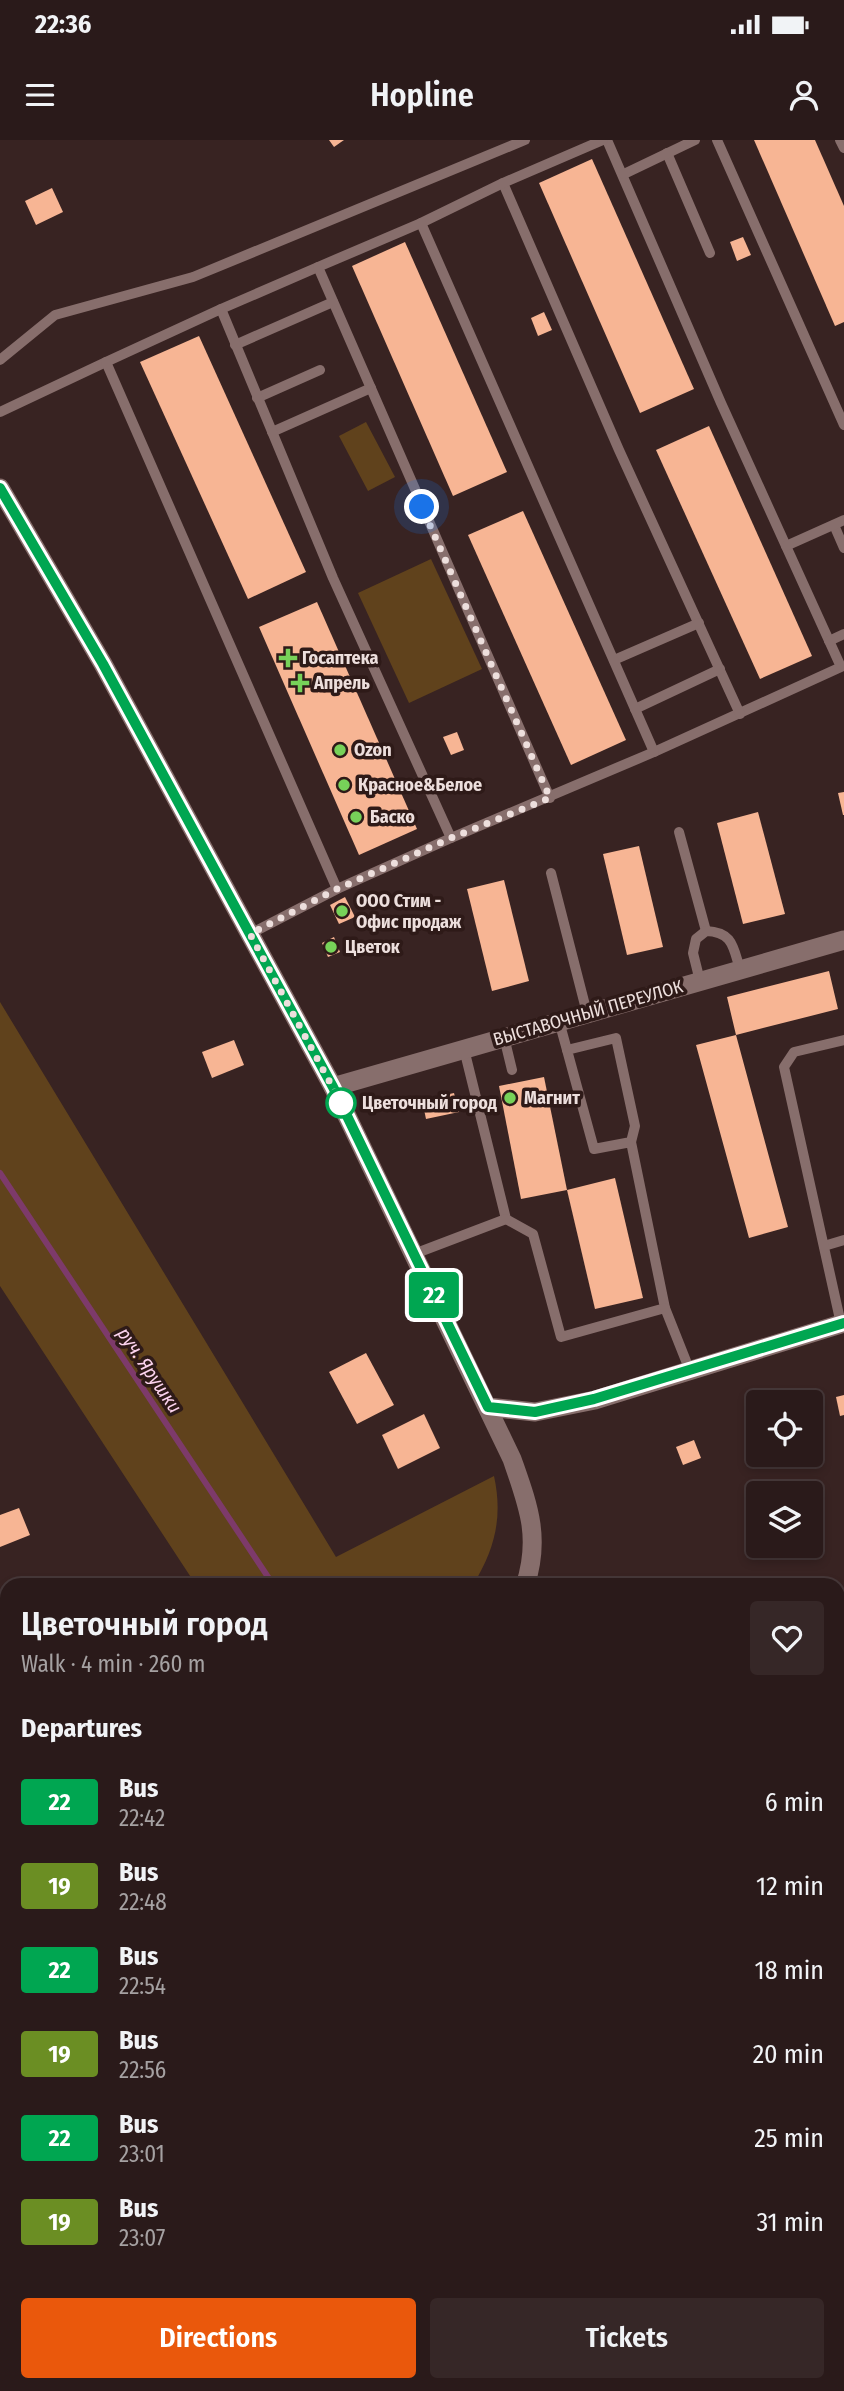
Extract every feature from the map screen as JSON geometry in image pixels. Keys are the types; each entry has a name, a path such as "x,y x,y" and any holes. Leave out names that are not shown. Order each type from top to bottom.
{"street":[{"path":"0,488 103,664 333,1087 414,1254 512,1459 531,1517 532,1563 527,1578"},
{"name":"ВЫСТАВОЧНЫЙ ПЕРЕУЛОК","path":"333,1087 844,940"},
{"path":"488,1407 535,1412 594,1399 843,1324"}],"lane":[{"path":"0,360 55,315 192,277 525,140"},
{"path":"0,412 220,309 605,140 624,174 722,403 842,666 550,798 451,838 337,889 250,934"},
{"path":"624,174 695,140"},
{"path":"717,140 844,425"},
{"path":"840,140 844,148"},
{"path":"667,153 710,253"},
{"path":"503,183 619,450 740,714"},
{"path":"421,223 654,752"},
{"path":"318,267 550,798"},
{"path":"235,345 333,302"},
{"path":"220,309 333,578 451,838"},
{"path":"106,362 337,889"},
{"path":"257,397 320,370"},
{"path":"272,432 371,388"},
{"path":"786,546 839,522 844,548"},
{"path":"614,660 699,623"},
{"path":"829,641 844,634"},
{"path":"635,709 720,669"},
{"path":"679,832 706,931"},
{"path":"551,873 587,1013"},
{"path":"700,981 694,953 696,939 706,931 719,932 732,942 740,970"},
{"path":"559,1021 594,1149 631,1142"},
{"path":"504,1037 512,1070"},
{"path":"567,1049 616,1038 635,1126 631,1142 665,1308 690,1371"},
{"path":"843,1324 784,1067 794,1052 844,1040"},
{"path":"464,1049 506,1219 533,1234 561,1337 665,1308"},
{"path":"414,1254 506,1219"},
{"path":"824,1245 844,1240"}],"shaded area":[{"path":"366,422 395,477 368,491 339,436"},
{"path":"431,559 482,669 409,703 358,593"},
{"path":"0,1002 336,1557 494,1476 497,1519 492,1546 481,1572 477,1578 191,1578 0,1286"}],"building":[{"path":"329,140 344,140 334,147"},
{"path":"754,140 815,140 844,206 844,322 835,326"},
{"path":"592,159 694,389 640,413 539,183"},
{"path":"52,188 63,212 36,225 25,201"},
{"path":"743,237 751,255 737,261 730,242"},
{"path":"405,242 507,472 453,496 352,266"},
{"path":"544,312 552,330 538,336 531,318"},
{"path":"199,336 306,572 248,599 140,362"},
{"path":"709,426 812,656 760,679 656,450"},
{"path":"523,511 626,740 571,765 468,535"},
{"path":"317,602 417,829 359,855 259,627"},
{"path":"457,732 464,750 451,755 443,737"},
{"path":"844,792 844,815 843,815 838,793"},
{"path":"758,812 785,914 743,924 717,823"},
{"path":"639,846 663,947 627,955 603,854"},
{"path":"504,880 529,981 492,991 467,889"},
{"name":"ООО Стим - Офис продаж","path":"345,897 355,917 339,924 330,905"},
{"name":"Цветок","path":"334,937 340,952 328,957 322,943"},
{"path":"829,971 838,1009 736,1035 727,997"},
{"path":"736,1035 788,1227 749,1238 696,1045"},
{"path":"234,1040 244,1065 212,1078 202,1052"},
{"path":"544,1077 567,1190 521,1199 499,1086"},
{"path":"454,1093 459,1112 426,1119 422,1100"},
{"path":"615,1178 643,1298 595,1309 567,1190"},
{"path":"366,1353 394,1405 357,1424 329,1372"},
{"path":"844,1395 844,1415 840,1416 836,1397"},
{"path":"424,1414 440,1448 398,1469 382,1435"},
{"path":"694,1440 701,1458 683,1465 676,1447"},
{"path":"19,1508 30,1535 0,1547 0,1515"}],"waterway":[{"name":"руч. Ярушки","path":"0,1173 269,1578"}],"bus line":[{"name":"22","path":"0,488 103,664 333,1087 488,1407 535,1412 594,1399 844,1323"}],"place":[{"name":"Госаптека","path":"288,658"},
{"name":"Апрель","path":"300,683"},
{"name":"Ozon","path":"340,750"},
{"name":"Красное&Белое","path":"344,785"},
{"name":"Баско","path":"356,817"},
{"name":"ООО Стим - Офис продаж","path":"342,911"},
{"name":"Цветок","path":"331,947"},
{"name":"Магнит","path":"510,1098"},
{"name":"Цветочный город","path":"341,1103"}],"route":[{"path":"341,1103 250,934 337,889 451,838 550,798 422,507"}]}
